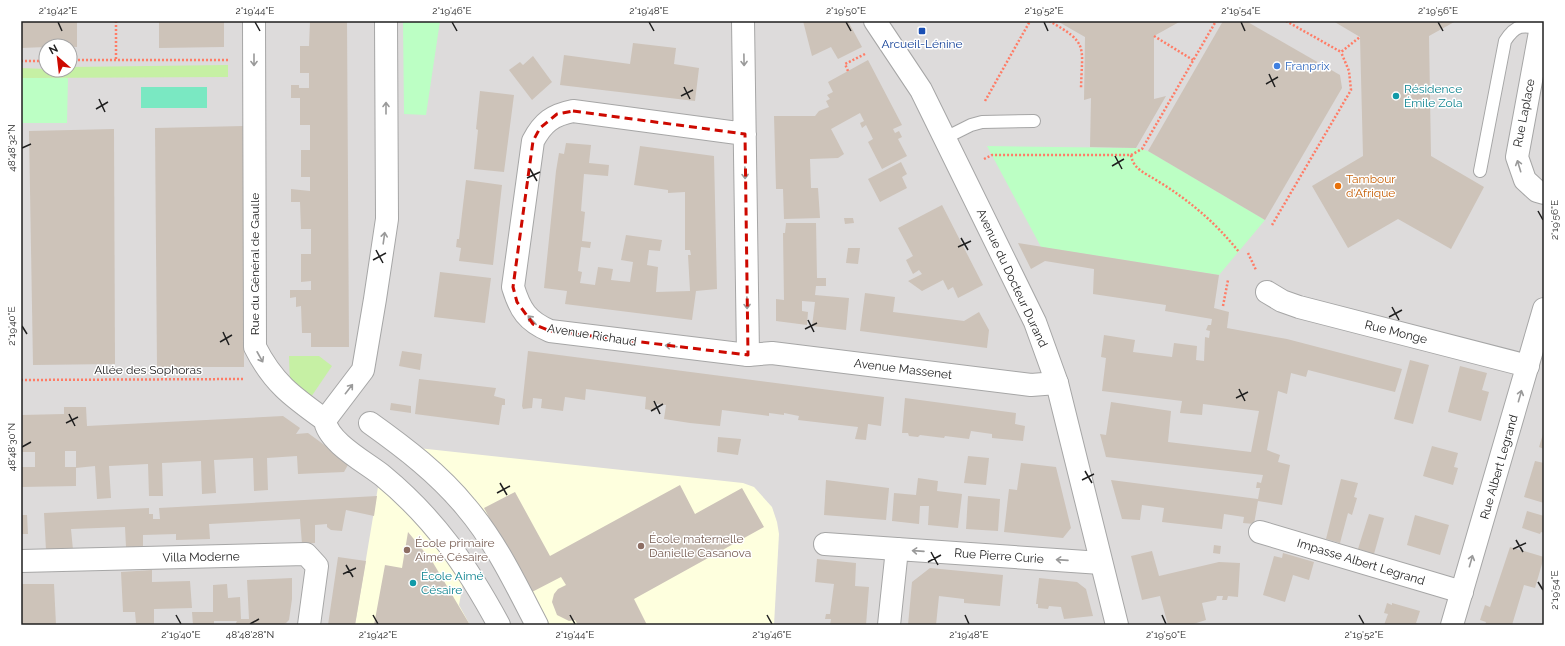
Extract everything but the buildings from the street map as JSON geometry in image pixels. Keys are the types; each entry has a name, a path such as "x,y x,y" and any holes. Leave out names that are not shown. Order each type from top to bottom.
{"street":[{"name":"Rue du Général de Gaulle","path":"254,21 255,347 275,379 290,395 325,420"},
{"path":"386,21 387,219 363,370 325,420 326,428 334,439 403,493 440,532 456,554 499,625"},
{"path":"743,21 748,356"},
{"name":"Avenue du Docteur Durand","path":"876,21 921,90 1035,322 1058,383 1117,625"},
{"name":"Rue Laplace","path":"1541,24 1517,157 1525,180 1537,191 1544,194"},
{"name":"Avenue Richaud","path":"745,134 573,111 558,114 540,128 533,141 514,287 518,302 533,324 550,331 748,356"},
{"name":"Rue Monge","path":"1267,292 1282,301 1299,307 1528,366"},
{"name":"Rue Albert Legrand","path":"1452,625 1544,310"},
{"name":"Avenue Massenet","path":"748,356 772,353 1031,386 1058,383"},
{"path":"370,423 422,463 466,507 498,552 537,625"},
{"name":"Impasse Albert Legrand","path":"1260,532 1462,592"},
{"name":"Rue Pierre Curie","path":"825,544 1101,563"},
{"path":"889,625 897,549"},
{"name":"Villa Moderne","path":"21,561 306,554 317,566 309,625"}],"lane":[{"path":"1480,171 1505,41 1510,33 1522,26 1541,24"},
{"path":"945,138 971,125 982,122 1034,122"}],"path":[{"path":"116,21 116,60"},
{"path":"990,93 1030,21"},
{"path":"1049,21 1071,33 1080,42 1082,50 1081,88"},
{"path":"962,171 992,155 1131,155 1142,149 1216,21"},
{"path":"1272,225 1351,90 1349,71 1341,52 1286,21"},
{"path":"1154,36 1193,60"},
{"path":"1341,52 1360,37"},
{"path":"848,71 845,64 865,54"},
{"path":"78,60 254,60"},
{"path":"21,61 38,61"},
{"path":"1131,155 1136,167 1198,208 1225,235 1239,252"},
{"path":"1223,306 1228,280"},
{"name":"Allée des Sophoras","path":"21,380 275,379"}],"highlighted area":[{"path":"573,111 745,134 748,355 550,331 533,324 517,302 513,287 533,141 540,128 557,114"}],"shaded area":[{"path":"21,21 1544,21 1544,625 21,625"},
{"name":"École maternelle Danielle Casanova","path":"418,448 743,483 754,487 772,507 779,534 774,625 547,625"},
{"name":"École primaire Aimé Césaire","path":"379,481 411,509 464,578 459,605 470,625 355,625"}],"green space":[{"path":"403,21 440,21 426,115 404,114"},
{"path":"228,65 228,77 78,78 78,67"},
{"path":"21,68 38,69 38,78 21,78"},
{"path":"21,78 68,78 67,123 21,123"},
{"path":"141,87 207,87 207,108 141,108"},
{"path":"987,146 1136,148 1148,151 1265,220 1219,275 1041,247"},
{"path":"289,356 319,356 332,366 309,400 290,386"}],"place":[{"name":"Arcueil-Lénine","path":"922,31"},
{"name":"Franprix","path":"1277,66"},
{"name":"Résidence Émile Zola","path":"1396,96"},
{"name":"Tambour d'Afrique","path":"1338,186"},
{"name":"École maternelle Danielle Casanova","path":"641,546"},
{"name":"École primaire Aimé Césaire","path":"407,550"},
{"name":"École Aimé Césaire","path":"413,583"}]}
